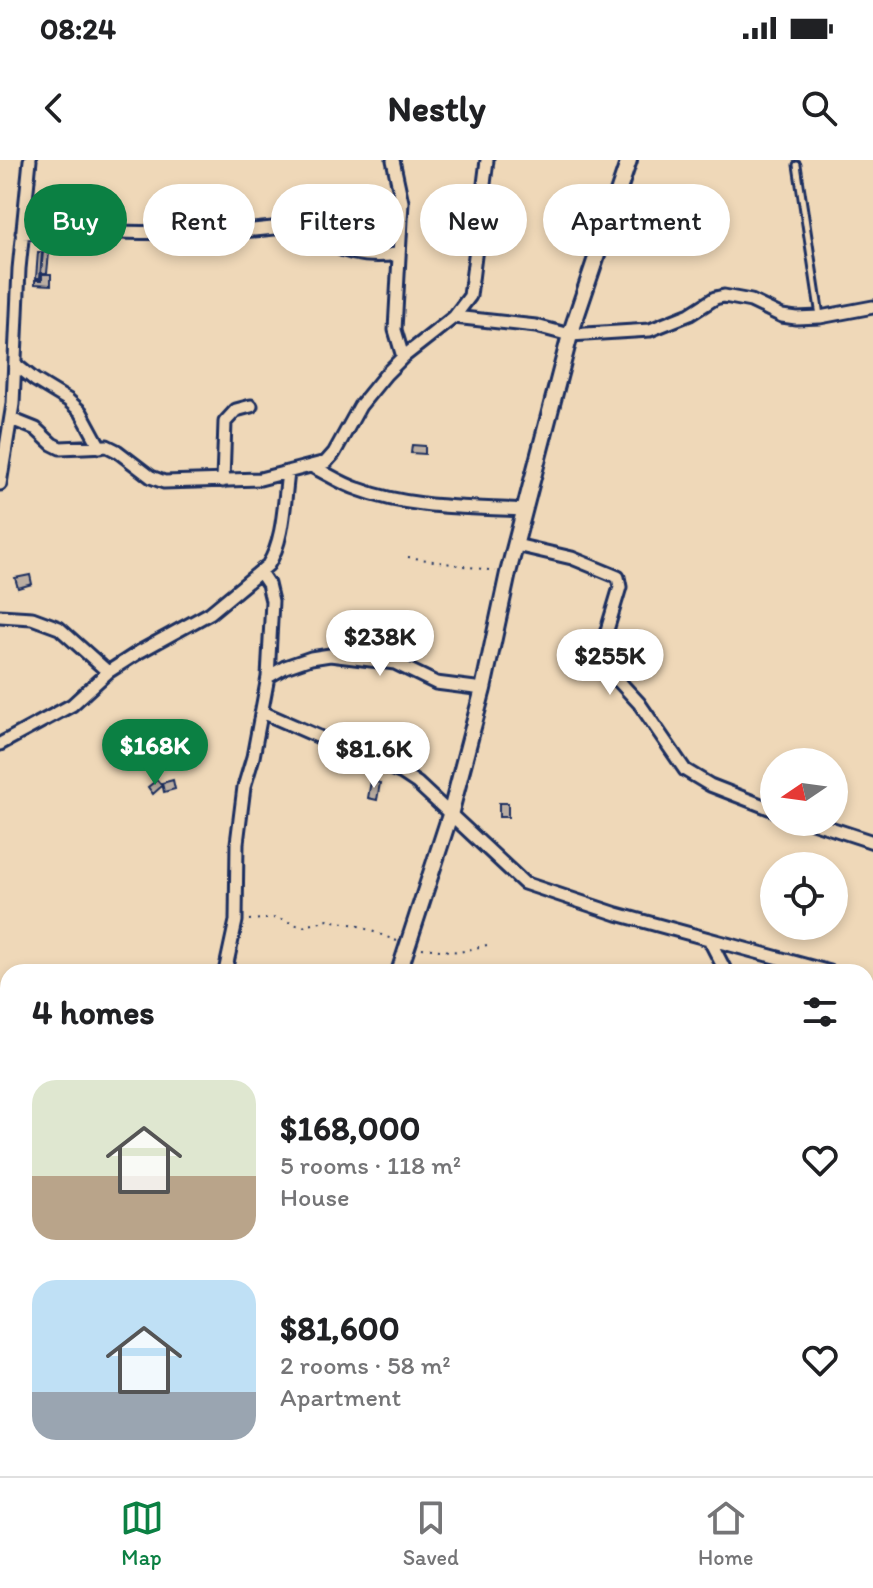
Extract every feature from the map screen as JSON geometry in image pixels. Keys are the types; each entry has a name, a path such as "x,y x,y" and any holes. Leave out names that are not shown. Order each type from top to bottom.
{"street":[{"path":"0,484 16,365 22,233 30,160"},
{"path":"393,160 400,184"},
{"path":"8,410 60,448 100,447 117,451 151,477 164,482 223,481 288,473 326,462 360,406 403,357 454,317 470,296 487,160"},
{"path":"401,964 450,815 483,689 508,573 570,335 629,160"},
{"path":"22,233 144,234 271,229"},
{"path":"397,256 400,267 395,330 403,357"},
{"path":"454,317 536,326 570,335 650,330 724,296 751,301 782,316 820,317 873,307"},
{"path":"16,365 81,412 100,447"},
{"path":"223,481 225,422 236,410 251,406"},
{"path":"313,467 355,488 389,498 421,504 525,510"},
{"path":"0,744 72,705 108,672 210,613 260,572 273,558 288,473"},
{"path":"516,545 572,558 618,577 620,587 602,647 603,664 639,703 685,770 710,785 760,805"},
{"path":"227,964 236,921 237,843 244,787 268,677 272,601 268,584 260,572"},
{"path":"0,616 32,618 59,628 108,672"},
{"path":"268,677 298,662 330,655 395,663 436,683 483,689"},
{"path":"262,712 402,773 417,783 524,883 587,905 801,964"},
{"path":"848,834 873,842"},
{"path":"709,939 722,964"}],"lane":[{"path":"797,165 820,317"}],"path":[{"path":"408,557 508,573"},
{"path":"236,921 278,918 302,927 328,920 356,925 407,945 460,952 491,944"}],"building":[{"path":"38,256 42,256 40,278 36,278"},
{"path":"43,256 49,256 47,273 41,273"},
{"path":"42,274 51,274 51,285 35,284 35,280 42,280"},
{"path":"412,445 425,446 425,454 411,453"},
{"path":"30,575 32,584 18,588 15,578"},
{"path":"157,780 162,786 153,794 148,787"},
{"path":"173,780 175,789 164,792 162,783"},
{"path":"371,781 380,783 377,800 368,798"},
{"path":"499,803 508,803 508,817 499,817"}]}
